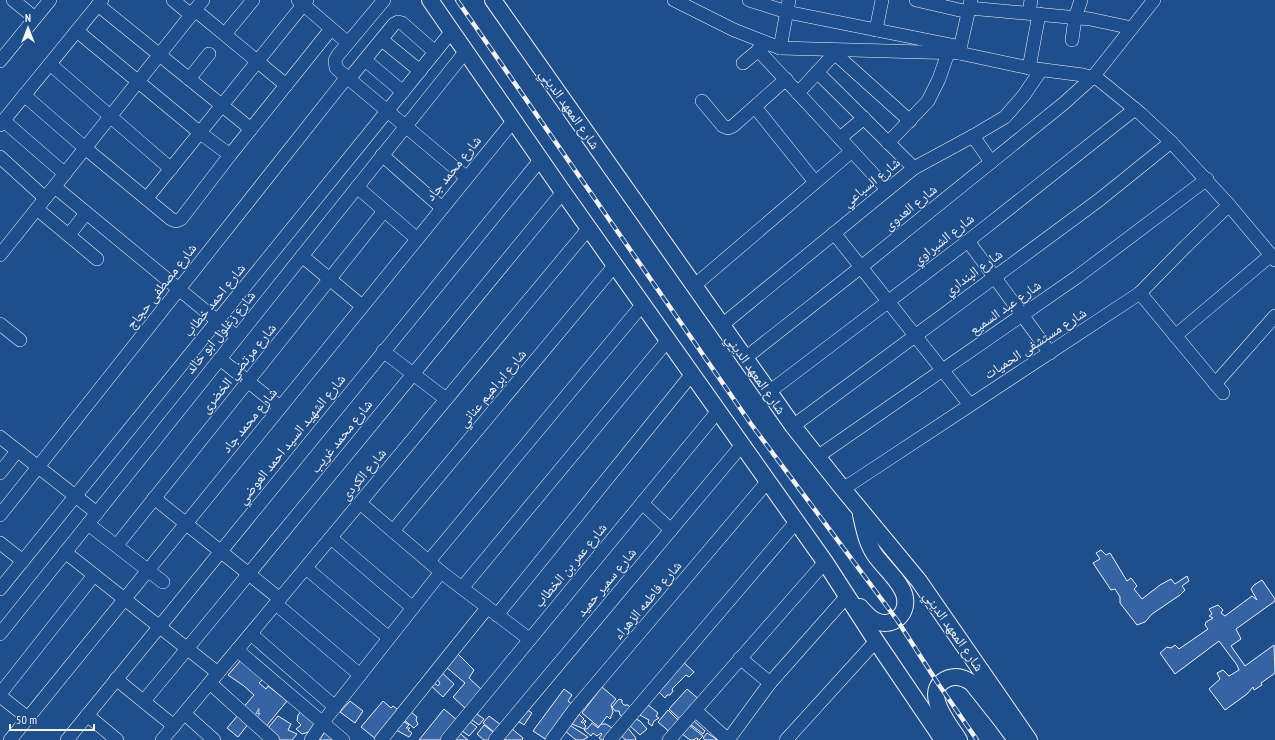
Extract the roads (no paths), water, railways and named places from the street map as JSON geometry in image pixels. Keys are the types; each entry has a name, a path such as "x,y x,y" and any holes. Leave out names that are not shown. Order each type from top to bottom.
{"main road":[{"path":"430,0 563,192 825,562 943,740"},
{"name":"شارع المعهد الديني","path":"493,0 793,426 860,511 919,581 1029,740"},
{"path":"847,596 873,620 882,623 890,623 897,620 901,616 905,605 904,593 871,548 863,526 860,511"},
{"path":"959,740 938,706 936,699 936,692 939,685 944,680 951,677 966,679 972,683 1016,740"}],"street":[{"path":"13,0 35,18"},
{"path":"1,58 50,0"},
{"path":"173,0 196,8 286,85"},
{"path":"225,34 253,0"},
{"path":"674,0 763,46 833,52 956,51"},
{"path":"749,0 788,6 956,51 1035,69 1093,77 1104,84 1135,109 1171,142 1207,179 1273,258 1175,336"},
{"path":"876,30 882,0"},
{"path":"916,0 1108,22 1132,28"},
{"path":"1032,0 1034,14 1035,69"},
{"path":"1072,40 1075,18 1081,0"},
{"name":"شارع العدوى","path":"744,358 861,267 1063,104 1093,77 1154,0"},
{"path":"65,174 2,123 100,2 160,55 251,129"},
{"path":"147,198 257,61 302,2 348,44"},
{"path":"379,2 338,55 335,64 336,68 466,177"},
{"path":"780,48 788,6"},
{"path":"888,142 928,102 939,79 956,51 969,7"},
{"path":"1,251 37,209 196,8"},
{"name":"شارع مصطفى حجاج","path":"0,515 348,78 365,60 394,24 400,22 435,52"},
{"path":"24,95 171,219 178,220 331,29"},
{"path":"77,31 199,132 230,155"},
{"name":"شارع احمد خطاب","path":"0,589 452,31"},
{"path":"382,40 420,71"},
{"path":"743,63 763,46"},
{"path":"763,46 786,80 888,189"},
{"name":"شارع زغلول ابو خالد","path":"0,634 466,51"},
{"path":"798,92 833,52"},
{"path":"833,52 910,121"},
{"path":"189,79 209,54"},
{"path":"365,60 403,92"},
{"path":"50,64 171,169"},
{"name":"شارع السباعي","path":"722,325 914,168 1005,117 1024,95 1035,69"},
{"path":"817,72 914,168"},
{"path":"702,101 723,126 728,128 733,126 786,80"},
{"path":"755,106 816,182"},
{"name":"شارع الشبراوي","path":"769,392 968,241 1135,109"},
{"path":"840,138 864,118"},
{"name":"شارع محمد جاد","path":"10,740 416,238 514,120"},
{"path":"973,136 991,162"},
{"name":"شارع البنداري","path":"793,426 1099,200 1171,142"},
{"path":"695,285 852,151"},
{"path":"382,155 442,208"},
{"path":"0,157 45,198"},
{"name":"شارع الشهيد السيد احمد العوضي","path":"67,740 383,350 541,159"},
{"name":"شارع عبد السميع","path":"817,457 1077,277 1207,179"},
{"path":"55,186 237,337"},
{"path":"357,187 416,238"},
{"name":"شارع محمد غريب","path":"144,701 563,192"},
{"name":"شارع مستشفى الحميات","path":"843,489 1140,293 1229,205"},
{"path":"37,209 97,259"},
{"name":"شارع مرتضي الخضرى","path":"117,546 384,211"},
{"path":"69,235 86,213"},
{"name":"شارع الكردى","path":"162,740 589,228"},
{"path":"834,233 970,405"},
{"path":"968,241 1050,353"},
{"path":"302,256 362,306"},
{"name":"شارع ابراهيم عناني","path":"393,531 615,265"},
{"path":"1140,293 1219,388 1275,317"},
{"path":"429,561 643,304"},
{"path":"0,324 20,340"},
{"path":"462,588 668,340"},
{"path":"383,350 446,399"},
{"path":"220,359 280,407"},
{"path":"381,740 692,374"},
{"name":"شارع عمر بن الخطاب","path":"446,740 718,411"},
{"path":"0,438 97,513"},
{"name":"شارع سمير حميد","path":"495,740 742,445"},
{"path":"0,473 17,451"},
{"name":"شارع فاطمه الزهراء","path":"552,740 574,710 768,481"},
{"path":"154,498 249,574 360,675"},
{"path":"360,503 441,572 529,639"},
{"path":"642,503 671,530"},
{"path":"610,740 796,522"},
{"path":"88,524 163,582"},
{"path":"331,538 413,608"},
{"path":"0,543 23,561"},
{"path":"65,552 187,649 273,740"},
{"path":"669,740 825,562"},
{"path":"306,568 389,638"},
{"path":"311,740 323,722 441,572"},
{"path":"28,718 0,695 94,575"},
{"path":"695,710 728,740 770,683 847,596"},
{"path":"251,634 335,707"},
{"path":"786,740 876,641"},
{"path":"237,650 343,740"},
{"path":"740,658 770,683"},
{"path":"116,679 174,726"},
{"path":"184,714 214,740"},
{"path":"87,715 117,740"}],"railway":[{"path":"457,0 751,424 897,620 977,740"}]}
